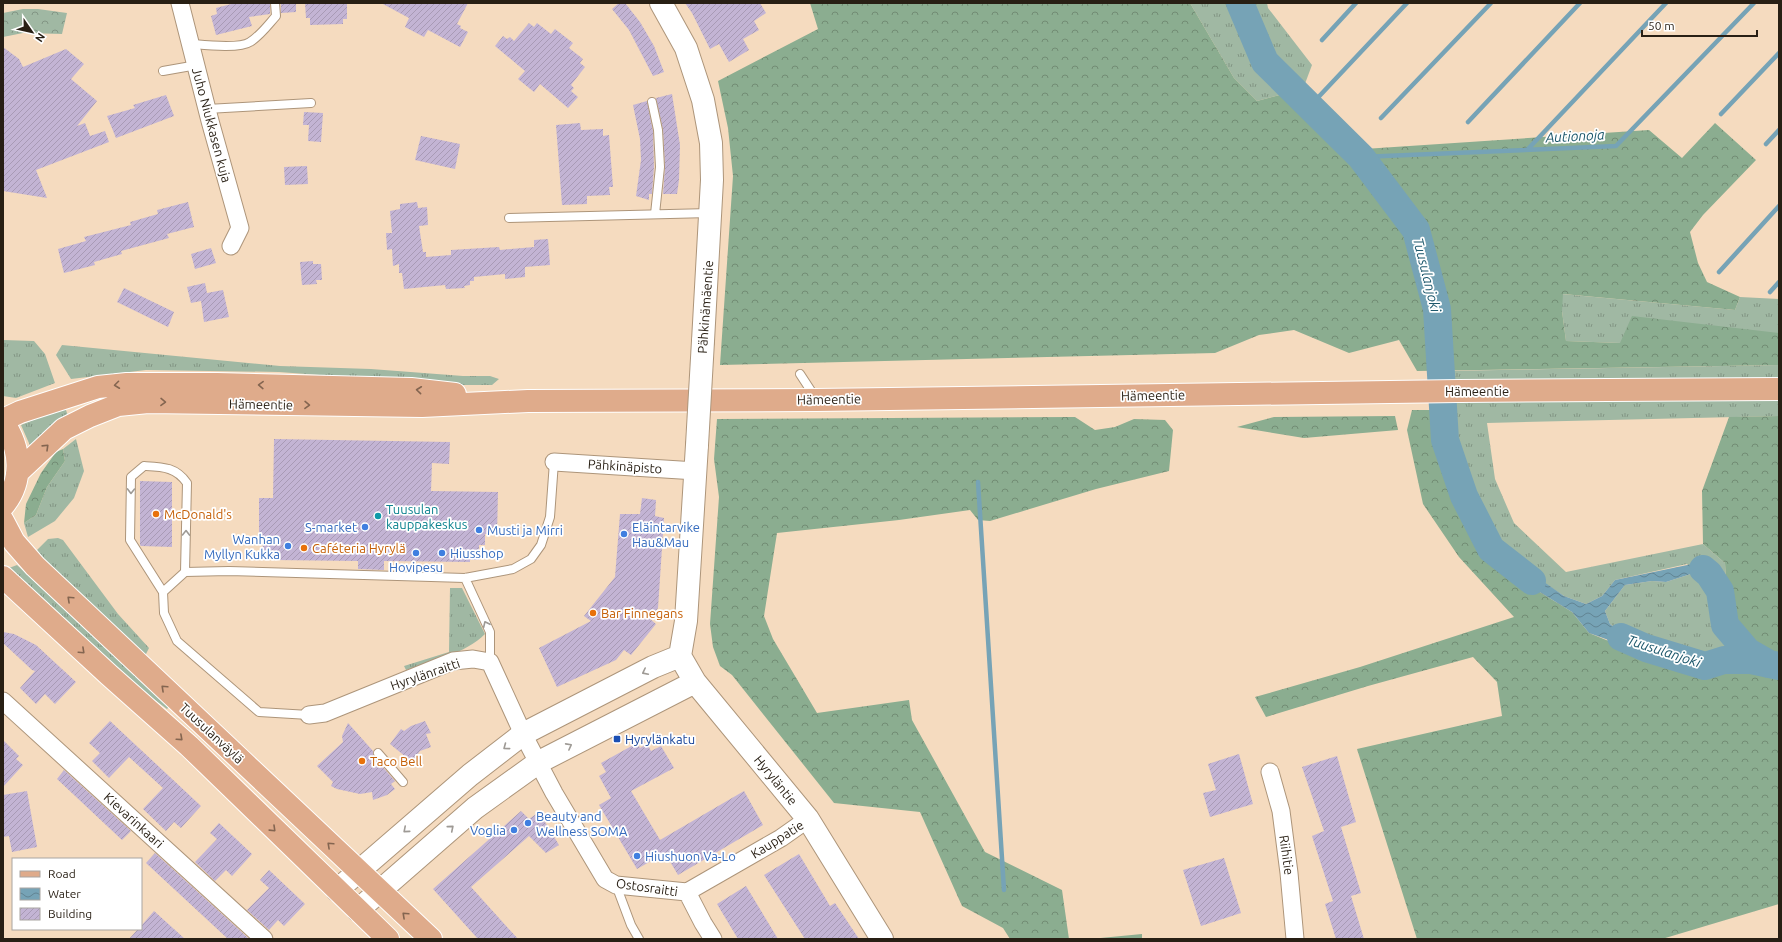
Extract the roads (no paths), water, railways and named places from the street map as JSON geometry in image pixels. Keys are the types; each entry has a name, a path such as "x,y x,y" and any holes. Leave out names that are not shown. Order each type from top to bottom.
{"main road":[{"name":"Hämeentie","path":"3,421 20,412 84,391 98,387 127,384 217,384 411,389 528,401"},
{"name":"Hämeentie","path":"17,473 64,429 90,416 118,405 148,402 422,406 528,401 816,400 1459,391 1779,389"},
{"path":"3,421 14,442 17,454 17,473 13,490 3,506"},
{"name":"Tuusulanväylä","path":"3,520 14,542 34,566 431,939"},
{"name":"Tuusulanväylä","path":"3,577 103,670 189,746 388,939"}],"street":[{"name":"Juho Niukkasen kuja","path":"180,3 192,44 207,109 240,228 231,246"},
{"name":"Pähkinämäentie","path":"661,3 686,48 703,100 711,143 711,213 696,471 686,621 680,656"},
{"name":"Pähkinäpisto","path":"554,462 696,471"},
{"path":"337,890 470,775 523,734 653,668 680,656"},
{"name":"Hyryläntie","path":"680,656 695,682 808,819 882,939"},
{"name":"Hyrylänraitti","path":"309,715 325,713 454,661 473,660 490,662"},
{"path":"490,662 523,734"},
{"path":"358,910 379,890 476,808 539,762 695,682"},
{"name":"Kievarinkaari","path":"3,701 264,939"},
{"name":"Ostosraitti","path":"523,734 554,793 605,879 616,885 688,892"},
{"name":"Riihitie","path":"1270,772 1281,811 1289,873 1295,939"},
{"name":"Kauppatie","path":"688,892 781,838 808,819"},
{"path":"688,892 713,939"}],"lane":[{"path":"192,44 225,46 249,43 265,29 276,16 275,3"},
{"path":"164,71 196,65"},
{"path":"652,102 658,130 660,166 655,214"},
{"path":"207,109 311,104"},
{"path":"509,218 711,213"},
{"path":"800,374 816,400"},
{"path":"163,592 185,572 229,571 465,578 513,569 531,559 541,545 550,517 554,462"},
{"path":"185,572 187,483 180,474 165,467 144,466 131,477 130,540 163,592 164,614 177,640 259,712 309,715"},
{"path":"465,578 490,632 490,662"},
{"path":"378,753 403,782"},
{"path":"616,885 631,925 639,939"}],"water":[{"path":"1697,563 1703,569 1700,575 1691,574 1666,582 1652,581 1625,585 1605,611 1610,624 1623,634 1617,643 1589,633 1572,612 1530,586 1532,581 1537,577 1564,596 1586,604 1602,596 1615,580"}],"waterway":[{"name":"Tuusulanjoki","path":"1240,3 1265,62 1361,157 1416,230 1437,309 1445,440 1464,496 1491,549 1532,581"},
{"path":"1322,40 1356,3"},
{"path":"1310,106 1407,3"},
{"path":"1381,118 1491,3"},
{"path":"1468,122 1580,3"},
{"path":"1528,149 1666,3"},
{"name":"Autionoja","path":"1361,157 1616,146 1754,3"},
{"path":"1721,114 1779,53"},
{"path":"1766,144 1779,130"},
{"path":"1719,272 1779,206"},
{"path":"1770,292 1779,282"},
{"path":"978,482 1004,890"},
{"path":"1703,569 1709,574 1720,591 1725,625 1748,652 1769,664"},
{"name":"Tuusulanjoki","path":"1621,637 1646,648 1705,666 1724,660 1751,660 1779,666"}],"place":[{"name":"McDonald's","path":"156,514"},
{"name":"Tuusulan kauppakeskus","path":"378,516"},
{"name":"S-market","path":"365,527"},
{"name":"Musti ja Mirri","path":"479,530"},
{"name":"Eläintarvike Hau&Mau","path":"624,534"},
{"name":"Wanhan Myllyn Kukka","path":"288,546"},
{"name":"Caféteria Hyrylä","path":"304,548"},
{"name":"Hovipesu","path":"416,553"},
{"name":"Hiusshop","path":"442,553"},
{"name":"Bar Finnegans","path":"593,613"},
{"name":"Hyrylänkatu","path":"617,739"},
{"name":"Taco Bell","path":"362,761"},
{"name":"Beauty and Wellness SOMA","path":"528,823"},
{"name":"Voglia","path":"514,830"},
{"name":"Hiushuon Va-Lo","path":"637,856"}]}
